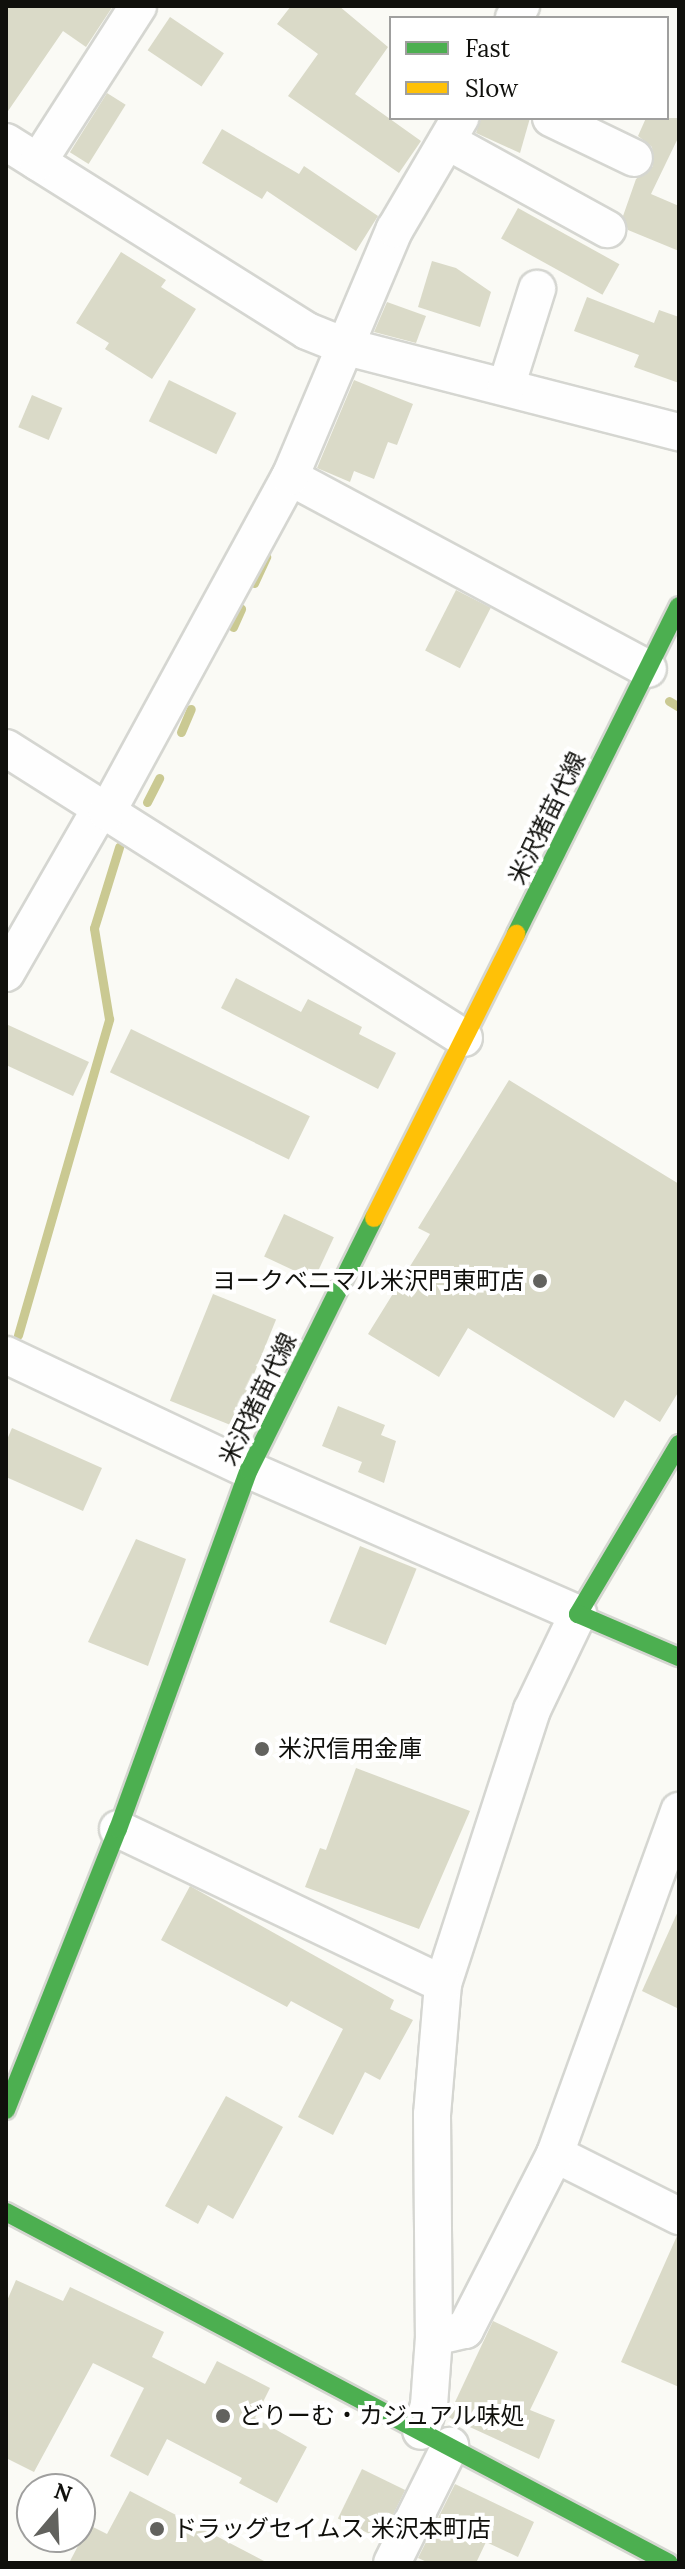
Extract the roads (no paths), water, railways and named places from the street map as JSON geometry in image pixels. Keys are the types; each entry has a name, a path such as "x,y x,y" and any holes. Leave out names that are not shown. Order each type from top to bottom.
{"main road":[{"name":"米沢猪苗代線","path":"6,2110 118,1829 249,1470 679,606"},
{"path":"679,1444 578,1614 679,1657"},
{"path":"6,2212 669,2563"}],"street":[{"path":"38,162 138,6"},
{"path":"555,120 634,158"},
{"path":"6,973 94,820 107,812 290,477 395,229 453,130 607,229"},
{"path":"6,142 307,331 347,347 679,432"},
{"path":"506,387 537,289"},
{"path":"290,477 648,669"},
{"path":"6,748 464,1038"},
{"path":"6,1355 249,1470 578,1614 532,1710 443,1984 432,2114 434,2337 429,2405 435,2438 392,2563"},
{"path":"434,2337 465,2330 555,2154 679,1811"},
{"path":"118,1829 443,1984"},
{"path":"555,2154 679,2216"}],"waterway":[{"path":"254,583 266,557"},
{"path":"233,627 241,609"},
{"path":"669,701 679,707"},
{"path":"181,732 191,709"},
{"path":"147,802 159,778"},
{"path":"18,1335 109,1019 94,928 119,847"}],"place":[{"name":"ヨークベニマル米沢門東町店","path":"540,1281"},
{"name":"米沢信用金庫","path":"262,1749"},
{"name":"どりーむ・カジュアル味処","path":"223,2416"},
{"name":"ドラッグセイムス 米沢本町店","path":"157,2529"}]}
